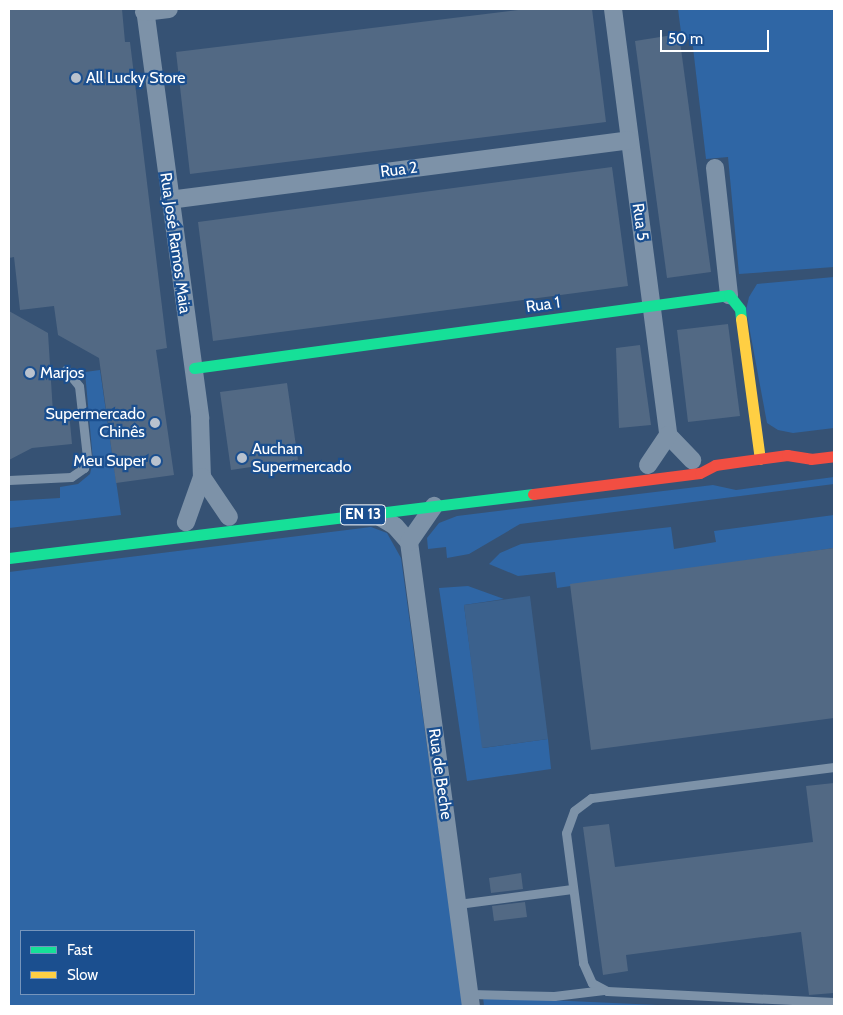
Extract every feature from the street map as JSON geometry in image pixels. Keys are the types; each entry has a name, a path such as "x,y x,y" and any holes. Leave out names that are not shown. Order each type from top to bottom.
{"main road":[{"name":"Rua 1","path":"194,368 729,295"},
{"path":"729,295 740,309 760,459"},
{"name":"EN 13","path":"786,456 808,444"},
{"name":"EN 13","path":"9,558 375,514 700,472 715,465 760,459 786,456 812,459 834,456"},
{"name":"EN 13","path":"643,466 692,460 715,465"},
{"path":"69,551 173,531 208,520"}],"street":[{"path":"145,10 169,9"},
{"name":"Rua 5","path":"613,9 668,435"},
{"name":"Rua José Ramos Maia","path":"145,10 169,200 194,368 202,477 208,520"},
{"name":"Rua 2","path":"169,200 629,140"},
{"path":"715,168 729,295"},
{"path":"643,466 668,435 692,460"},
{"name":"Rua José Ramos Maia","path":"202,477 208,520"},
{"path":"375,514 395,526 409,542 434,506"},
{"name":"Rua de Beche","path":"409,542 471,1000"}],"lane":[{"path":"9,480 71,477 84,468 87,457 79,386 66,370"},
{"path":"604,990 592,982 583,963 566,833 574,811 591,798 834,767"},
{"path":"458,904 572,890"},
{"path":"471,1000 554,996 604,990 834,1002"}],"shaded area":[{"path":"678,9 834,9 834,267 739,274 728,157 706,159 692,39 682,40"},
{"path":"834,277 834,428 793,433 778,430 767,423 746,310 749,297 757,284"},
{"path":"100,370 121,515 9,528 9,501 60,498 60,487 78,484 90,474 93,461 85,372"},
{"path":"834,477 834,484 520,524 469,554 447,558 446,547 428,549 427,538 439,523 457,516 713,485 736,490"},
{"path":"834,515 834,548 557,588 555,572 518,576 489,564 500,553 521,544 671,527 674,549 716,542 714,531"},
{"path":"371,527 387,533 401,558 463,1006 9,1006 9,572"},
{"path":"468,586 504,599 464,605 483,748 548,739 551,769 467,781 439,588"},
{"path":"530,596 548,739 482,748 464,605"},
{"path":"483,997 680,1006 484,1006"}],"building":[{"path":"9,9 122,9 125,42 130,42 167,348 156,350 174,475 116,483 99,358 58,335 54,306 20,310 14,257 9,258"},
{"path":"526,9 592,9 606,122 190,174 176,52"},
{"path":"679,34 711,272 667,278 635,41"},
{"path":"612,167 628,286 213,341 198,222"},
{"name":"Marjos","path":"9,311 48,333 53,413 69,412 72,444 32,448 9,460"},
{"path":"728,324 740,416 688,422 677,330"},
{"path":"640,345 651,425 619,428 616,348"},
{"path":"287,383 298,460 231,470 220,392"},
{"path":"834,548 834,718 591,750 570,584"},
{"path":"834,783 834,993 809,995 801,932 626,955 628,971 603,975 583,827 609,824 615,867 813,842 806,786"},
{"path":"521,873 523,889 491,893 489,878"},
{"path":"525,902 527,917 494,921 492,906"}],"traffic: fast":[{"path":"194,368 729,295 740,309 741,319"},
{"path":"9,558 533,494"}],"traffic: slow":[{"path":"741,319 760,459"}],"traffic: jam":[{"path":"533,494 700,473 715,465 787,455 811,459 834,456"}],"place":[{"name":"All Lucky Store","path":"76,78"},
{"name":"Marjos","path":"30,373"},
{"name":"Supermercado Chinês","path":"155,423"},
{"name":"Auchan Supermercado","path":"242,458"},
{"name":"Meu Super","path":"156,461"}]}
